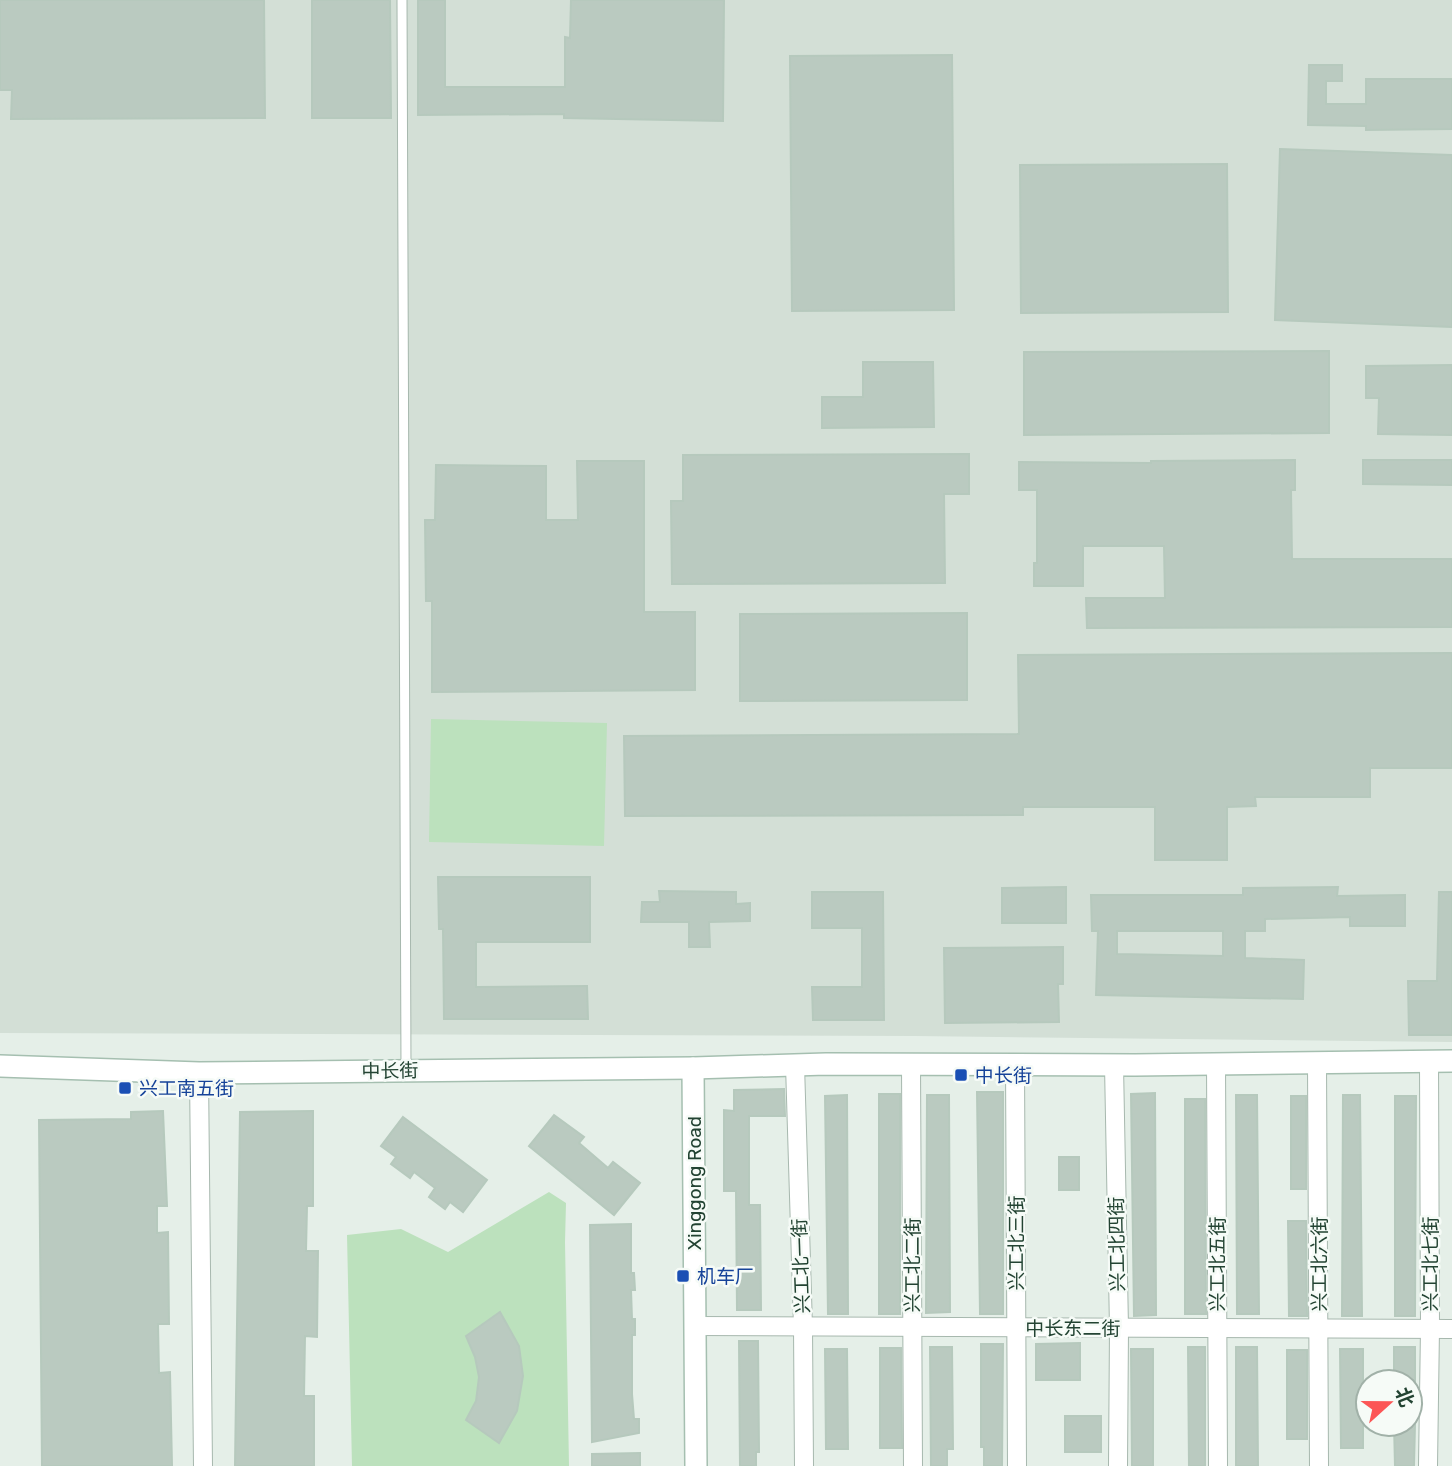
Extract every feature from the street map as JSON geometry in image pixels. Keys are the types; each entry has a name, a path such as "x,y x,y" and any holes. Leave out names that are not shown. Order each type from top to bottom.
{"street":[{"name":"兴工北七街","path":"1428,1466 1429,1061"},
{"name":"中长街","path":"0,1066 200,1073 911,1063 1114,1065 1452,1061"},
{"name":"兴工北二街","path":"911,1063 913,1466"},
{"name":"兴工北三街","path":"1015,1063 1017,1466"},
{"name":"兴工北五街","path":"1216,1063 1218,1466"},
{"name":"兴工北六街","path":"1317,1063 1319,1466"},
{"name":"兴工北一街","path":"795,1065 803,1327 804,1466"},
{"name":"兴工北四街","path":"1114,1065 1119,1328 1118,1466"},
{"name":"Xinggong Road","path":"693,1068 696,1466"},
{"path":"200,1073 203,1466"},
{"name":"中长东二街","path":"695,1326 1452,1328"}],"lane":[{"path":"402,0 406,1071"}],"shaded area":[{"path":"0,0 1452,0 1452,1042 915,1036 0,1033"}],"green space":[{"path":"431,719 607,723 604,846 429,842"},
{"path":"549,1192 566,1203 569,1466 352,1466 347,1235 401,1229 448,1252"}],"building":[{"path":"0,0 264,0 265,118 11,119 12,90 0,90"},
{"path":"312,0 390,0 391,118 312,118"},
{"path":"418,0 445,0 445,87 565,87 565,37 570,38 571,0 724,0 723,121 564,118 564,114 418,115"},
{"path":"952,55 954,310 792,311 790,56"},
{"path":"1309,65 1342,65 1342,81 1326,81 1326,104 1366,104 1366,79 1452,79 1452,129 1366,130 1366,126 1308,125"},
{"path":"1280,149 1452,155 1452,327 1275,320"},
{"path":"1227,164 1228,312 1021,313 1020,165"},
{"path":"1329,351 1329,433 1024,435 1024,352"},
{"path":"863,362 933,362 934,427 822,428 822,397 863,397"},
{"path":"1452,365 1452,435 1378,434 1379,398 1366,398 1366,366"},
{"path":"969,454 969,494 944,494 945,583 672,584 671,501 683,501 683,455"},
{"path":"1295,460 1295,490 1291,490 1292,559 1452,559 1452,627 1087,628 1086,598 1165,598 1164,546 1083,546 1083,586 1034,586 1034,563 1037,563 1037,490 1019,490 1019,462"},
{"path":"1363,460 1452,460 1452,485 1363,484"},
{"path":"577,461 644,461 644,612 695,612 695,690 432,692 432,601 426,601 425,520 435,520 436,465 546,466 546,520 578,520"},
{"path":"967,613 967,700 740,701 740,614"},
{"path":"1452,653 1452,768 1370,768 1370,797 1255,797 1256,806 1227,807 1227,860 1155,860 1155,807 1023,807 1023,815 625,816 624,736 1019,734 1018,655"},
{"path":"438,877 590,877 590,942 476,942 476,987 587,986 588,1019 444,1019 443,929 439,929"},
{"path":"1066,887 1066,923 1002,923 1002,888"},
{"path":"1338,887 1337,896 1405,895 1405,926 1350,926 1350,917 1265,919 1265,931 1245,931 1245,958 1304,960 1303,999 1096,995 1098,931 1092,931 1091,895 1243,895 1243,888","holes":["1117,931 1223,931 1223,956 1117,954"]},
{"path":"659,891 736,892 736,904 750,903 750,921 709,922 710,947 689,947 689,922 641,922 642,902 660,902"},
{"path":"812,892 883,892 884,1020 813,1020 812,987 862,987 862,928 812,928"},
{"path":"1439,892 1452,892 1452,1035 1409,1035 1408,981 1437,981"},
{"path":"1063,947 1063,984 1058,984 1059,1022 945,1023 944,948"},
{"path":"784,1089 785,1116 749,1116 749,1205 760,1205 761,1310 737,1310 736,1191 724,1191 724,1110 734,1111 734,1090"},
{"path":"977,1092 1003,1092 1003,1314 980,1314"},
{"path":"1155,1093 1156,1315 1134,1316 1131,1094"},
{"path":"879,1094 900,1094 900,1314 879,1314"},
{"path":"847,1095 848,1314 828,1314 825,1096"},
{"path":"927,1095 949,1095 950,1312 926,1313"},
{"path":"1236,1095 1257,1095 1259,1314 1237,1314"},
{"path":"1343,1095 1360,1095 1362,1316 1342,1316"},
{"path":"1291,1096 1306,1096 1306,1189 1291,1189"},
{"path":"1395,1096 1416,1096 1415,1316 1395,1316"},
{"path":"1185,1099 1205,1099 1206,1314 1185,1314"},
{"path":"163,1111 167,1206 157,1206 157,1233 168,1232 169,1324 158,1324 159,1373 170,1372 172,1466 42,1466 39,1120 131,1119 131,1112"},
{"path":"313,1111 313,1206 307,1206 306,1251 318,1251 317,1337 305,1336 304,1396 314,1396 314,1466 235,1466 240,1112"},
{"path":"554,1115 584,1137 579,1143 608,1168 613,1162 640,1183 614,1215 529,1146"},
{"path":"403,1117 487,1180 463,1212 450,1202 445,1209 429,1197 435,1188 414,1172 410,1178 391,1164 396,1157 381,1146"},
{"path":"1059,1157 1079,1157 1079,1190 1059,1190"},
{"path":"1288,1221 1306,1221 1307,1316 1289,1316"},
{"path":"631,1224 631,1273 634,1273 635,1290 631,1290 632,1319 635,1319 635,1335 632,1335 632,1394 634,1419 639,1419 639,1433 592,1442 590,1225"},
{"path":"500,1312 519,1346 523,1376 517,1411 499,1443 466,1420 476,1401 479,1377 475,1357 466,1336"},
{"path":"739,1341 758,1341 759,1452 756,1452 756,1466 740,1466"},
{"path":"1080,1343 1080,1380 1036,1380 1036,1344"},
{"path":"981,1344 1003,1344 1002,1466 984,1466 984,1447 981,1447"},
{"path":"930,1347 952,1347 953,1449 947,1449 947,1466 931,1466"},
{"path":"1188,1347 1205,1347 1205,1466 1189,1466"},
{"path":"1236,1347 1257,1347 1258,1466 1236,1466"},
{"path":"1394,1347 1415,1347 1415,1368 1394,1368"},
{"path":"880,1348 901,1348 902,1448 880,1448"},
{"path":"825,1349 847,1349 848,1449 826,1449"},
{"path":"1131,1349 1153,1349 1153,1466 1132,1466"},
{"path":"1340,1349 1363,1349 1363,1368 1354,1368 1354,1438 1363,1438 1363,1448 1341,1448"},
{"path":"1287,1350 1307,1350 1307,1439 1287,1439"},
{"path":"1065,1416 1101,1416 1101,1452 1065,1452"},
{"path":"1394,1438 1415,1438 1414,1466 1395,1466"},
{"path":"640,1453 640,1466 592,1466 592,1454"}],"place":[{"name":"中长街","path":"961,1075"},
{"name":"兴工南五街","path":"125,1088"},
{"name":"机车厂","path":"683,1276"}]}
